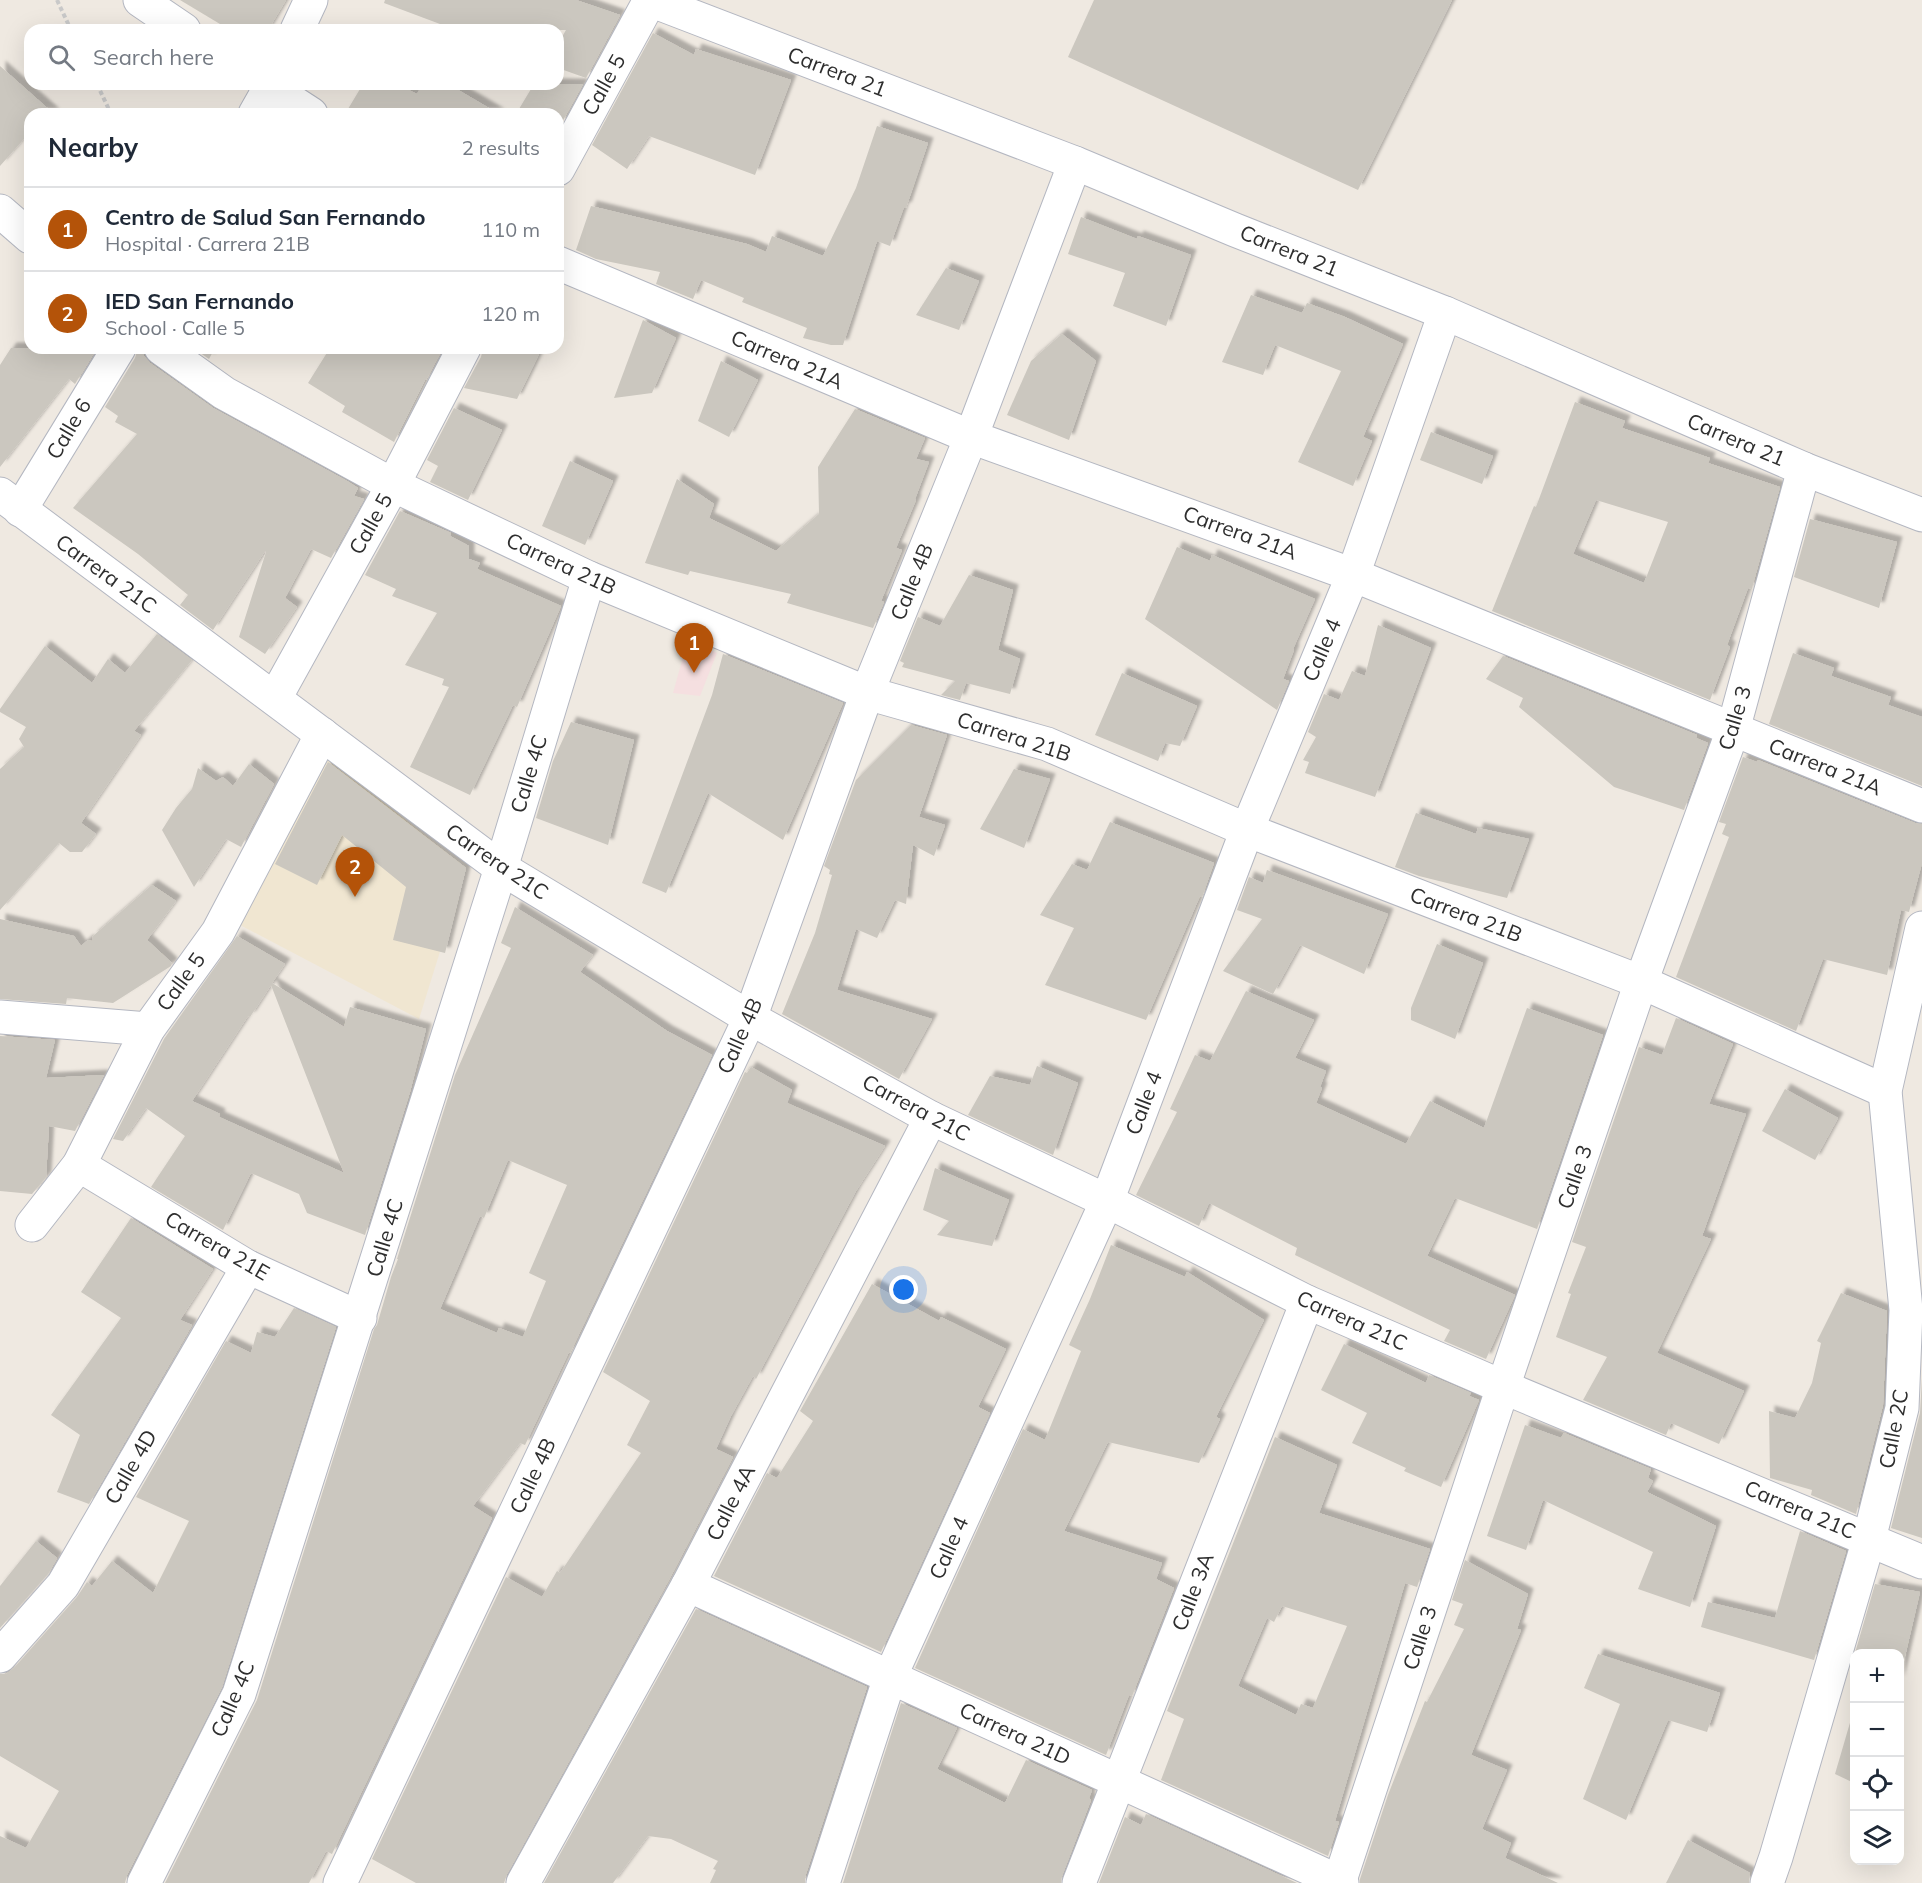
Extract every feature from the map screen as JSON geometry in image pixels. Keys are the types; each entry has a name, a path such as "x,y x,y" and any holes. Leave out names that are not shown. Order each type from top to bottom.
{"street":[{"path":"140,0 175,24"},
{"path":"300,24 310,0"},
{"name":"Carrera 21","path":"650,0 1075,163 1445,314 1804,469 1922,515"},
{"name":"Calle 5","path":"564,158 650,0"},
{"path":"265,92 298,108"},
{"name":"Calle 4B","path":"340,1883 750,1018 867,693 971,437 1075,163"},
{"path":"0,211 24,232"},
{"name":"Carrera 21A","path":"564,266 971,437 1353,575 1922,806"},
{"name":"Calle 4","path":"823,1883 890,1677 1107,1201 1247,830 1353,575 1445,314"},
{"name":"Calle 6","path":"10,502 115,354"},
{"name":"Carrera 21B","path":"170,354 224,393 393,485 589,578 867,693 1047,744 1247,830 1641,982 1885,1091"},
{"name":"Calle 5","path":"275,698 393,485 461,354"},
{"name":"Calle 3","path":"1340,1883 1503,1387 1641,982 1733,730 1804,469"},
{"name":"Carrera 21C","path":"10,502 501,868 750,1018 931,1118 1107,1201 1307,1302 1503,1387 1922,1562"},
{"name":"Calle 4C","path":"144,1883 240,1694 501,868 589,578"},
{"name":"Calle 5","path":"32,1225 79,1165 148,1029 218,932 322,734"},
{"name":"Calle 2C","path":"1767,1883 1869,1539 1902,1408 1906,1310 1885,1091 1922,928"},
{"path":"0,1017 148,1029"},
{"name":"Calle 4A","path":"523,1883 688,1585 931,1118"},
{"name":"Carrera 21E","path":"79,1165 248,1266 360,1318"},
{"name":"Calle 4D","path":"0,1656 63,1585 248,1266"},
{"name":"Calle 3A","path":"1079,1883 1307,1302"},
{"name":"Carrera 21D","path":"688,1585 1340,1883"}],"path":[{"path":"57,0 68,24"},
{"path":"100,90 108,108"}],"shaded area":[{"path":"688,639 717,653 700,696 673,693"},
{"path":"320,752 466,868 419,1019 240,925"}],"building":[{"path":"180,0 286,0 272,24 220,24"},
{"path":"385,0 576,0 620,15 586,78 564,70 564,34 566,30 564,30 564,24 440,24 384,3"},
{"path":"1094,0 1452,0 1358,190 1068,57"},
{"path":"653,33 694,55 696,49 791,80 755,175 649,136 627,169 592,145"},
{"path":"0,66 24,87 24,90 27,90 47,108 24,108 24,139 0,166"},
{"path":"564,84 583,84 564,119 564,108 520,108 530,90 564,90"},
{"path":"359,90 409,90 417,94 419,90 458,90 489,108 349,108"},
{"path":"877,126 928,143 906,208 904,207 890,246 877,241 843,345 831,345 803,338 807,328 742,302 744,298 701,280 693,299 656,284 660,272 596,259 576,250 591,206 747,244 766,252 772,236 823,256 856,188"},
{"path":"1081,217 1137,239 1138,236 1191,255 1166,326 1113,306 1125,273 1068,254"},
{"path":"946,268 979,281 959,330 916,315"},
{"path":"1251,295 1302,313 1307,303 1345,317 1403,344 1363,437 1372,441 1353,486 1298,462 1341,371 1275,345 1263,375 1222,362"},
{"path":"643,320 676,338 652,393 614,398"},
{"path":"1062,334 1096,361 1069,440 1007,415 1031,361"},
{"path":"11,348 24,348 24,354 93,354 75,384 69,379 0,467 0,365"},
{"path":"136,354 144,354 150,363 213,408 347,481 358,488 354,496 364,499 331,558 311,549 285,598 297,607 265,654 239,637 265,551 213,630 180,605 188,595 138,554 73,508 137,434 115,422 118,416 105,407"},
{"path":"202,354 212,354 209,359"},
{"path":"326,354 440,354 394,442 342,412 345,406 308,383"},
{"path":"482,354 539,354 517,399 464,388"},
{"path":"721,361 758,380 729,437 698,421"},
{"path":"1575,402 1625,421 1622,428 1710,458 1708,463 1780,487 1752,589 1748,588 1727,645 1730,647 1710,700 1492,611 1534,506 1536,507","holes":["1596,500 1668,522 1644,583 1573,554"]},
{"path":"454,408 502,430 468,500 430,482 438,466 427,460"},
{"path":"855,409 925,438 916,459 929,462 896,548 902,550 881,601 884,602 873,628 787,603 791,594 690,571 688,575 645,563 677,479 714,504 709,518 776,551 819,514 818,467"},
{"path":"1431,432 1493,456 1482,484 1420,460"},
{"path":"570,461 613,481 585,545 542,526"},
{"path":"400,511 451,533 450,536 469,546 469,559 480,563 477,569 561,606 517,707 513,705 470,795 410,767 449,687 442,685 444,679 405,665 437,613 392,596 396,589 365,575"},
{"path":"1810,519 1897,542 1879,608 1794,577"},
{"path":"1177,547 1210,561 1212,555 1315,599 1293,649 1283,679 1289,681 1277,710 1145,619"},
{"path":"969,575 1013,590 998,650 1020,659 1010,694 966,683 960,700 941,695 955,681 902,667 904,663 900,661 918,617 940,626"},
{"path":"1378,625 1431,648 1375,797 1305,773 1309,762 1303,760 1316,737 1308,732 1324,694 1339,700 1352,671 1365,676"},
{"path":"157,634 192,660 134,731 141,735 81,823 96,834 82,852 70,852 59,843 0,910 0,769 24,747 19,739 26,727 0,712 0,709 45,646 92,683 108,659 125,673"},
{"path":"1793,653 1834,668 1831,676 1891,697 1888,705 1922,717 1922,786 1769,724"},
{"path":"723,654 843,703 783,840 708,793 666,893 642,883 712,695"},
{"path":"1503,656 1697,735 1696,738 1708,743 1684,810 1614,787 1519,707 1523,698 1486,679"},
{"path":"1122,673 1197,706 1180,746 1165,743 1158,761 1095,735"},
{"path":"571,722 634,740 608,845 536,818 553,761"},
{"path":"911,725 947,735 919,817 945,825 934,856 913,845 906,904 895,900 877,938 856,929 837,990 932,1019 899,1079 782,1014 815,933 832,875 829,874 830,870 824,866 856,780"},
{"path":"1743,757 1757,762 1758,760 1922,824 1922,863 1909,912 1901,910 1887,975 1823,959 1796,1031 1676,977 1729,837 1722,834 1726,824 1719,822"},
{"path":"328,762 466,868 445,953 393,940 406,887 342,835 317,885 275,864"},
{"path":"249,764 274,784 241,847 226,839 194,887 162,830 192,789 198,768 216,781 223,777 233,786"},
{"path":"1014,769 1050,779 1024,848 980,829"},
{"path":"1416,813 1476,834 1478,828 1529,839 1507,898 1419,876 1395,867"},
{"path":"1110,822 1214,863 1202,897 1200,896 1146,1020 1045,985 1074,928 1040,915 1072,864 1087,870"},
{"path":"1267,870 1388,914 1364,974 1300,945 1273,994 1223,971 1262,919 1237,910 1249,877 1263,883"},
{"path":"152,885 176,901 147,940 172,963 171,966 113,1003 67,998 66,1004 0,999 0,919 74,936 81,946 88,940 92,941 93,936"},
{"path":"515,907 593,955 580,972 667,1031 712,1055 525,1445 520,1443 473,1506 492,1518 332,1854 326,1851 309,1883 165,1883 257,1700 455,1075 511,948 501,943","holes":["508,1160 567,1185 529,1273 546,1281 523,1337 499,1328 497,1333 440,1309 480,1216 484,1218"]},
{"path":"237,936 285,964 272,983 344,1027 350,1007 426,1029 410,1092 365,1235 307,1213 299,1194 251,1173 223,1230 151,1187 185,1136 146,1108 123,1141 113,1139 164,1039","holes":["271,985 344,1173 219,1117 220,1114 192,1101"]},
{"path":"1437,944 1483,963 1455,1039 1411,1020 1411,1008"},
{"path":"1246,991 1314,1020 1295,1058 1326,1071 1316,1103 1406,1144 1430,1101 1484,1128 1527,1008 1603,1035 1537,1229 1455,1198 1427,1256 1515,1295 1486,1359 1444,1341 1450,1330 1295,1255 1297,1248 1209,1203 1199,1226 1136,1195 1177,1112 1170,1109 1195,1055 1210,1061"},
{"path":"1676,1018 1733,1044 1709,1104 1746,1114 1702,1236 1711,1239 1657,1353 1744,1391 1719,1444 1671,1423 1666,1435 1583,1400 1607,1357 1556,1337 1571,1294 1568,1293 1586,1247 1572,1242 1639,1047 1662,1055"},
{"path":"0,1036 55,1040 46,1078 104,1075 75,1131 49,1126 46,1177 32,1194 0,1191"},
{"path":"1037,1066 1078,1083 1053,1155 968,1115 990,1076 1030,1085"},
{"path":"751,1067 792,1090 787,1103 885,1146 856,1191 756,1379 753,1376 731,1416 716,1449 733,1457 504,1883 416,1883 372,1859 506,1577 542,1597 557,1571 560,1573 641,1453 627,1445 650,1401 603,1372 745,1072 747,1073"},
{"path":"1785,1089 1838,1118 1815,1160 1762,1131"},
{"path":"935,1168 1009,1200 992,1246 937,1235 949,1221 923,1210"},
{"path":"131,1218 213,1269 180,1320 192,1325 89,1504 57,1492 80,1435 51,1415 121,1318 81,1292"},
{"path":"1111,1245 1185,1277 1187,1272 1264,1320 1216,1417 1220,1419 1199,1463 1108,1442 1064,1531 1162,1563 1156,1579 1174,1588 1132,1696 1129,1695 1106,1755 915,1668 1023,1429 1045,1440 1081,1351 1069,1345"},
{"path":"872,1284 939,1321 941,1317 1006,1349 978,1407 990,1413 881,1652 714,1576 767,1473 777,1478 813,1421 800,1411"},
{"path":"1841,1293 1887,1311 1883,1405 1856,1514 1811,1495 1812,1490 1770,1478 1769,1411 1795,1418 1812,1383 1821,1343 1817,1341"},
{"path":"294,1308 336,1327 222,1687 125,1883 0,1883 0,1836 26,1848 59,1791 0,1756 0,1674 6,1674 14,1668 77,1597 87,1582 92,1586 112,1561 153,1593 189,1521 136,1497 226,1341 251,1353 257,1332 275,1337"},
{"path":"1344,1344 1426,1383 1429,1375 1471,1393 1469,1396 1479,1400 1441,1487 1404,1471 1406,1468 1352,1443 1367,1413 1321,1390"},
{"path":"1922,1378 1922,1538 1891,1528 1920,1413"},
{"path":"1525,1425 1561,1438 1564,1433 1651,1469 1648,1478 1653,1481 1647,1492 1716,1526 1690,1607 1638,1589 1653,1552 1543,1500 1526,1550 1487,1536"},
{"path":"1275,1437 1337,1465 1319,1513 1430,1549 1417,1587 1405,1583 1335,1821 1339,1822 1328,1856 1161,1780 1184,1719 1167,1711","holes":["1282,1606 1347,1626 1313,1708 1301,1704 1296,1715 1238,1686 1267,1618 1274,1622"]},
{"path":"1800,1531 1846,1551 1814,1660 1701,1627 1708,1602 1775,1618"},
{"path":"36,1541 57,1558 48,1574 0,1628 0,1586"},
{"path":"1465,1560 1528,1594 1517,1629 1521,1630 1471,1755 1507,1770 1482,1829 1511,1843 1505,1858 1558,1883 1360,1883 1388,1795 1425,1701 1427,1702 1464,1629 1454,1625 1463,1604 1452,1600"},
{"path":"1875,1584 1920,1592 1904,1661 1904,1649 1856,1649"},
{"path":"696,1609 867,1687 805,1877 805,1883 710,1883 716,1870 713,1869 718,1861 671,1839 648,1836 613,1883 544,1883"},
{"path":"1598,1654 1720,1693 1707,1732 1668,1720 1626,1820 1583,1799 1620,1704 1584,1688"},
{"path":"901,1703 957,1728 937,1769 1005,1803 1026,1760 1092,1790 1089,1798 1091,1800 1061,1883 843,1883"},
{"path":"1850,1723 1850,1781 1835,1774"},
{"path":"1146,1814 1297,1883 1099,1883 1125,1817 1141,1825"},
{"path":"1688,1840 1750,1873 1749,1883 1666,1883"}],"place":[{"name":"Centro de Salud San Fernando","path":"694,673"},
{"name":"IED San Fernando","path":"355,897"}]}
